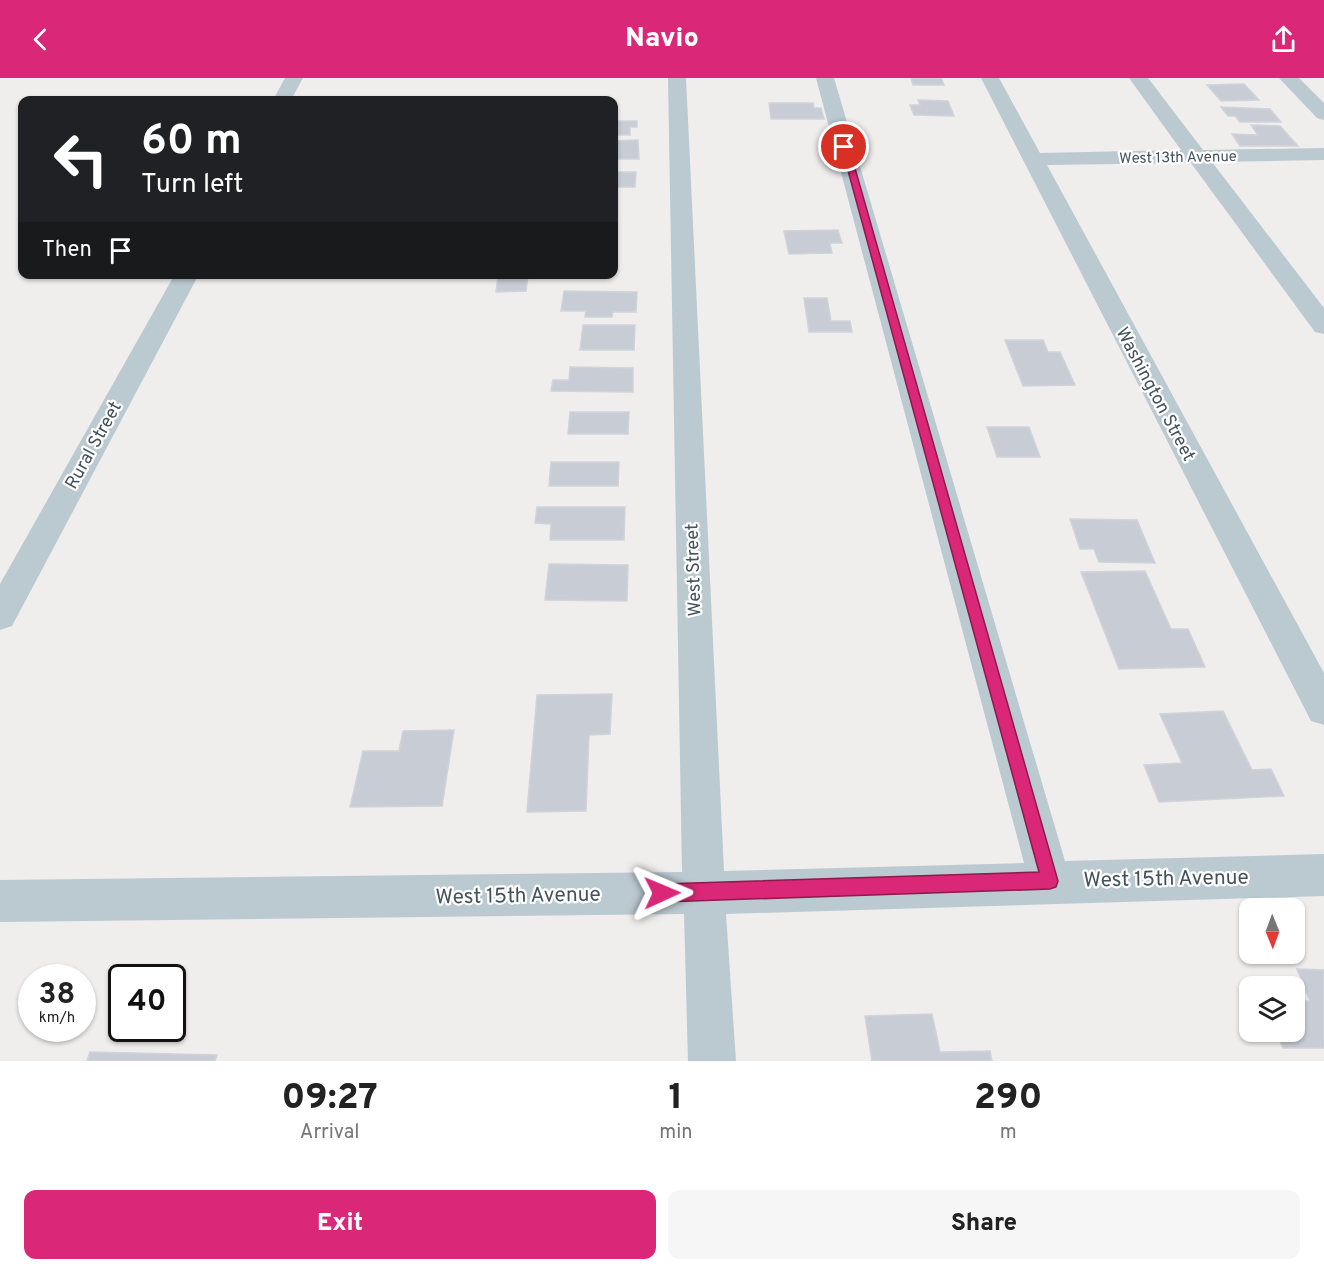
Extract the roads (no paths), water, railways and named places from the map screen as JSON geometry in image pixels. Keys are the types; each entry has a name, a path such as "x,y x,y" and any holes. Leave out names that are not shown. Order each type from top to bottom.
{"street":[{"path":"284,96 294,78"},
{"name":"West Street","path":"678,78 704,893 712,1061"},
{"path":"825,78 1050,881"},
{"name":"Washington Street","path":"990,78 1324,709"},
{"path":"1138,78 1324,326"},
{"path":"1288,78 1324,114"},
{"name":"West 13th Avenue","path":"1031,159 1197,158 1324,154"},
{"name":"Rural Street","path":"0,616 184,279"},
{"name":"West 15th Avenue","path":"0,901 704,893 1050,881 1324,875"}]}
